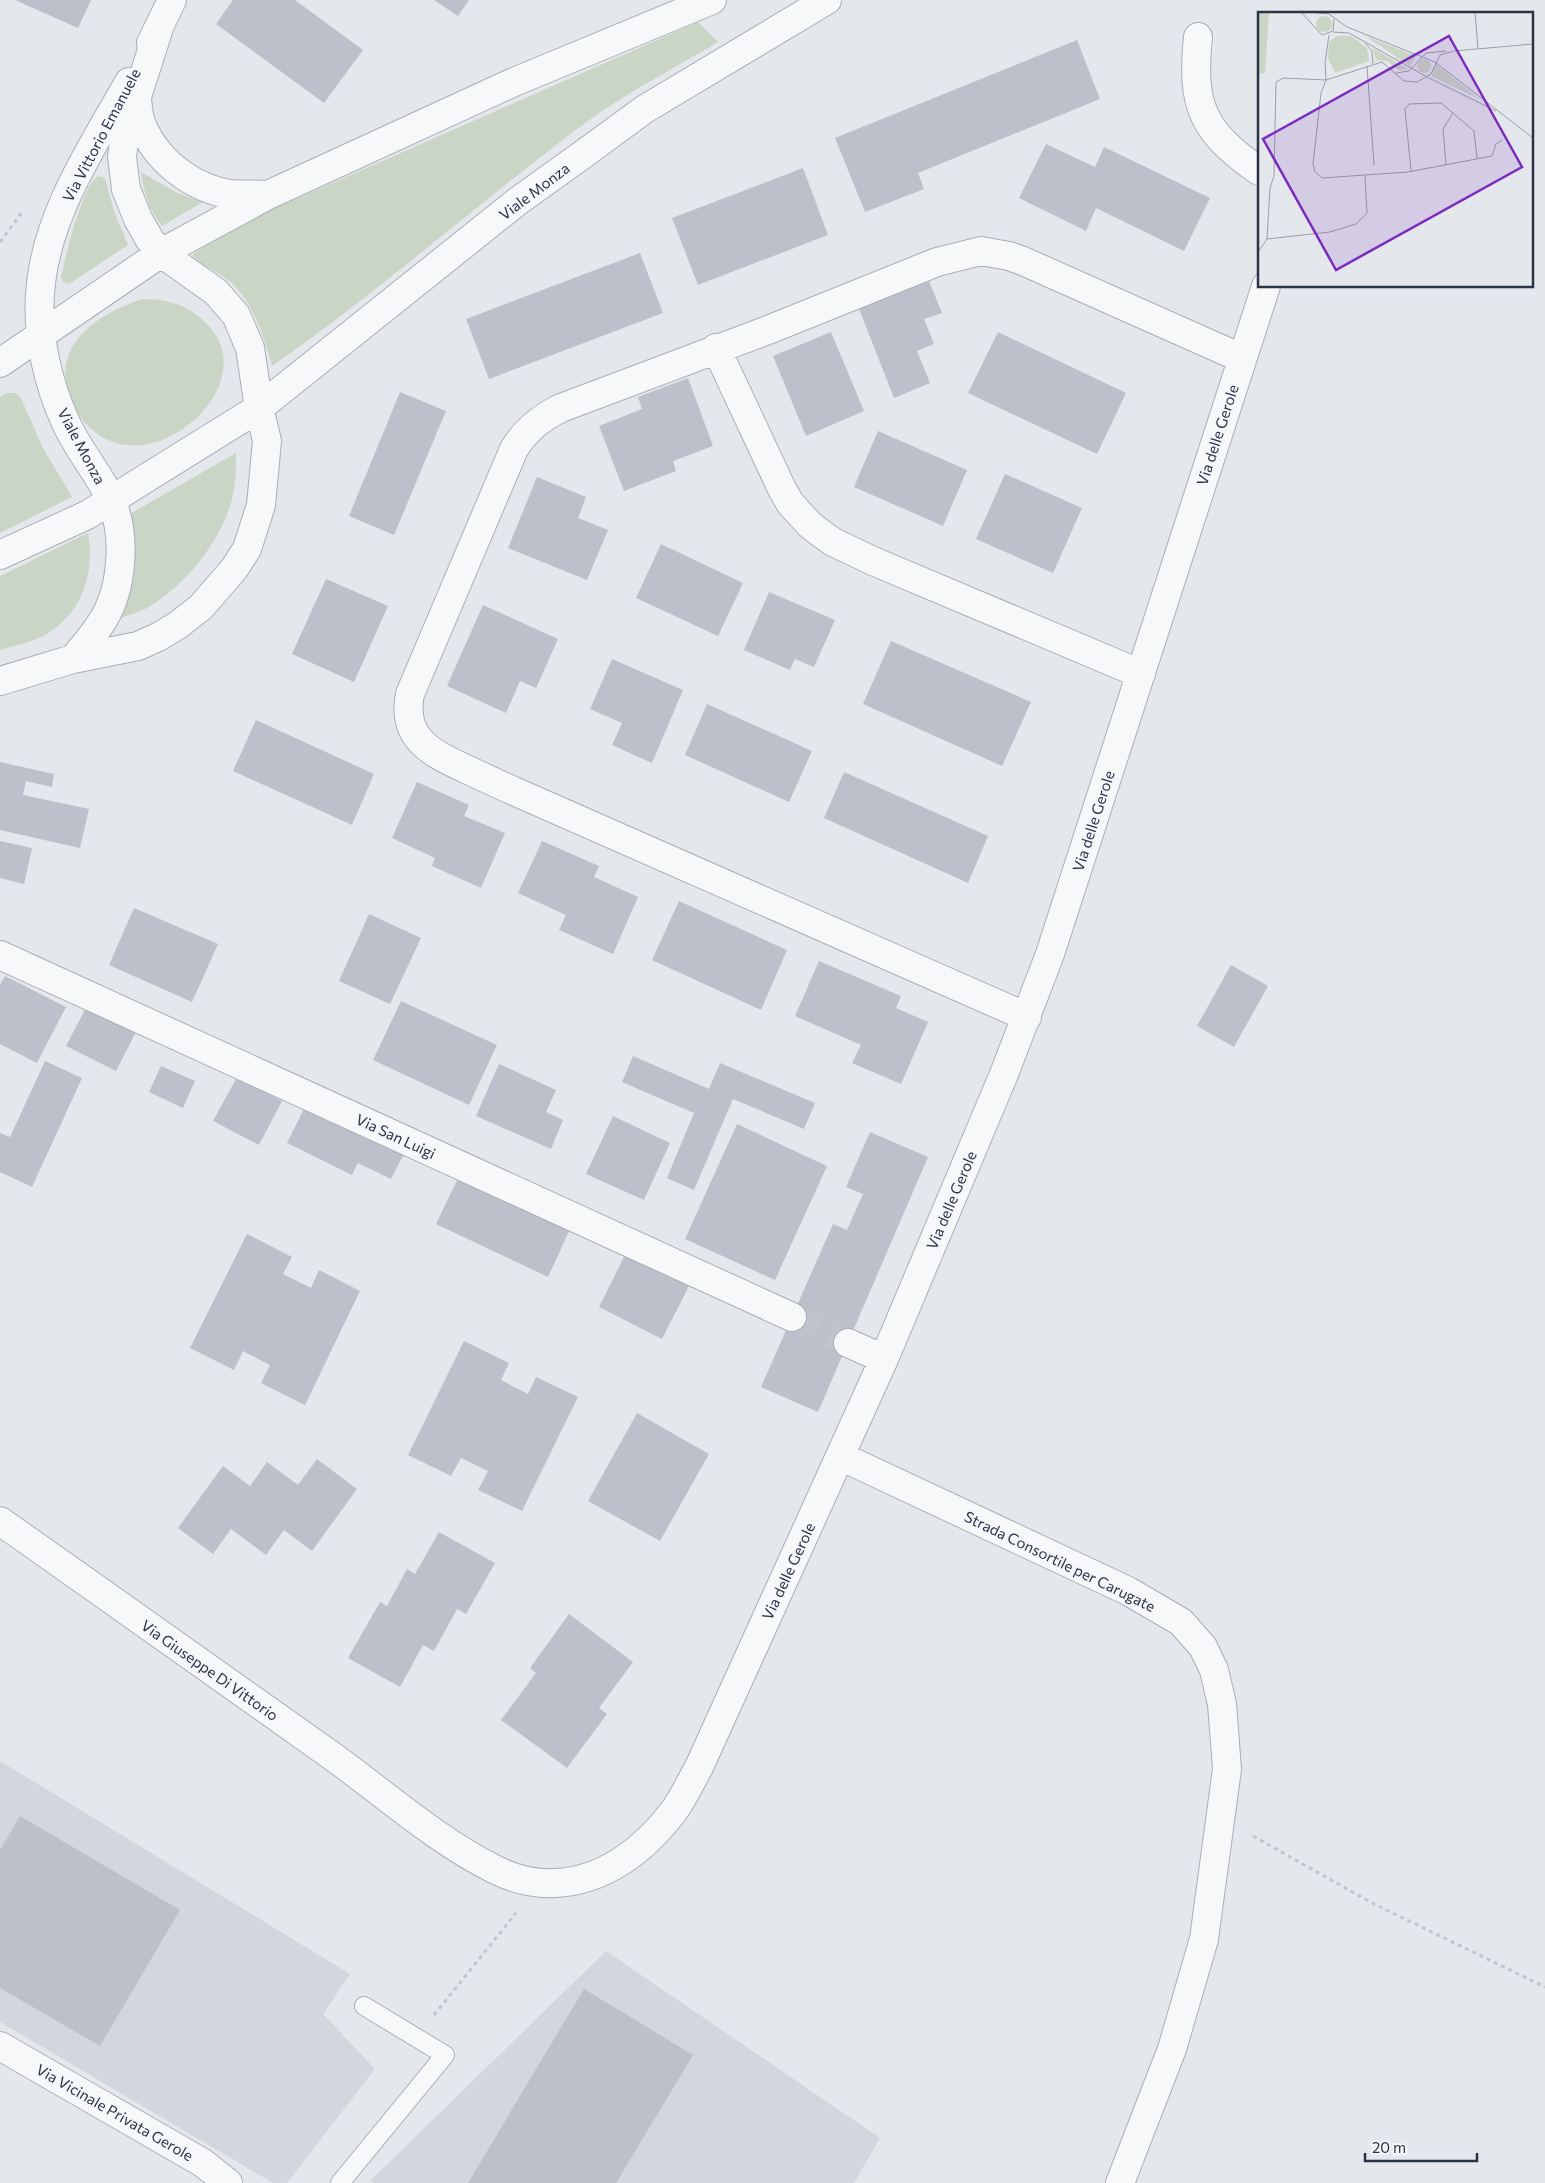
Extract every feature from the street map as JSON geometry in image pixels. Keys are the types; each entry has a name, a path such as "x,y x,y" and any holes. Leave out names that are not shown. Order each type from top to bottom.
{"street":[{"name":"Via Vittorio Emanuele","path":"41,334 40,294 42,279 52,237 65,200 87,155 159,28 172,0"},
{"path":"0,363 161,253 268,194 514,82 712,0"},
{"name":"Viale Monza","path":"0,555 87,515 259,408 518,201 646,109 827,0"},
{"name":"Via Vittorio Emanuele","path":"159,28 125,134 122,157 124,177 130,200 140,224 161,253"},
{"path":"1198,37 1195,73 1199,102 1206,120 1227,147 1258,170"},
{"path":"137,97 138,115 144,131 153,146 178,172 213,190 231,194 268,194"},
{"path":"1027,1017 459,766 431,751 419,740 411,727 407,714 416,678 508,461 521,437 531,427 553,412 937,262 981,251 1009,256 1241,358"},
{"path":"0,682 74,659 138,646 166,633 201,607 234,569 247,548 261,505 267,441 259,408 250,348 236,315 216,292 161,253"},
{"name":"Via delle Gerole","path":"419,1821 452,1844 496,1870 514,1877 553,1883 581,1880 606,1871 643,1845 674,1811 699,1767 884,1359 1027,1017 1050,954 1241,358 1265,288"},
{"name":"Viale Monza","path":"41,334 53,387 66,422 111,500"},
{"path":"716,348 782,489 808,524 833,542 873,561 1141,674"},
{"path":"74,659 101,623 115,591 119,543 117,520 111,500"},
{"name":"Via San Luigi","path":"0,955 792,1317"},
{"path":"848,1343 884,1359"},
{"name":"Strada Consortile per Carugate","path":"840,1456 1128,1591 1181,1622 1203,1647 1214,1670 1222,1704 1227,1769 1204,1939 1172,2050 1120,2183"},
{"name":"Via Giuseppe Di Vittorio","path":"0,1521 340,1762 419,1821"},
{"name":"Via Vicinale Privata Gerole","path":"0,2046 203,2163 228,2183"}],"lane":[{"path":"340,2183 445,2055 364,2006"}],"path":[{"path":"1220,1818 1372,1903 1545,1988"},
{"path":"417,2037 540,1882"}],"shaded area":[{"path":"0,1761 350,1974 323,2014 375,2069 287,2183 273,2183 0,2022"},
{"path":"606,1951 880,2138 854,2183 373,2183 371,2180"}],"green space":[{"path":"698,22 718,42 636,90 588,121 353,307 272,366 255,317 242,295 224,277 203,265 192,255 224,233 253,218"},
{"path":"141,172 177,193 203,202 162,226 148,201"},
{"path":"98,176 105,178 114,211 128,245 69,284 62,281 61,277 70,239 86,193"},
{"path":"142,299 167,301 190,310 197,315 204,321 220,344 223,368 216,392 201,414 180,431 155,442 129,445 104,438 89,427 81,418 72,402 66,383 66,365 71,350 80,336 93,324 108,314"},
{"path":"6,393 15,393 20,396 43,448 72,497 0,533 0,397"},
{"path":"236,453 233,497 218,534 209,548 188,575 163,598 146,609 120,618 125,598 123,518"},
{"path":"88,533 90,562 88,576 78,603 70,614 59,625 42,637 0,650 0,576"}],"building":[{"path":"15,0 91,0 78,28"},
{"path":"233,0 295,0 363,50 324,103 216,24"},
{"path":"434,0 469,0 458,16"},
{"path":"1077,40 1100,99 918,173 924,189 865,212 835,138"},
{"path":"1046,144 1095,167 1104,147 1210,198 1184,251 1096,208 1086,231 1019,198"},
{"path":"803,168 828,235 698,285 672,218"},
{"path":"640,253 663,313 489,379 466,319"},
{"path":"929,281 942,313 924,319 934,344 917,351 930,383 894,398 859,309"},
{"path":"831,332 864,411 806,436 773,356"},
{"path":"998,332 1126,393 1097,454 968,393"},
{"path":"688,378 713,446 673,461 676,471 624,491 599,426 642,409 638,397"},
{"path":"400,392 446,411 394,535 349,516"},
{"path":"878,431 967,470 943,526 854,487"},
{"path":"1005,474 1082,508 1053,573 976,539"},
{"path":"537,477 586,497 578,518 608,530 587,580 508,548"},
{"path":"661,544 743,583 718,636 636,598"},
{"path":"326,579 388,606 354,682 292,654"},
{"path":"769,592 835,620 814,667 795,659 790,670 744,650"},
{"path":"483,605 558,639 536,688 520,681 506,713 447,686"},
{"path":"891,641 1031,702 1002,766 863,704"},
{"path":"612,659 683,690 652,763 612,745 622,723 590,709"},
{"path":"707,704 812,751 789,802 685,755"},
{"path":"256,720 374,774 352,825 233,771"},
{"path":"0,762 54,774 52,787 26,781 23,795 89,809 80,848 0,830"},
{"path":"844,772 988,836 968,883 824,818"},
{"path":"417,782 469,805 464,816 505,833 481,888 432,866 435,858 392,838"},
{"path":"0,841 32,848 24,884 0,878"},
{"path":"542,841 599,866 594,877 638,897 613,954 559,930 566,915 518,893"},
{"path":"679,901 787,950 761,1010 652,960"},
{"path":"134,908 218,944 192,1002 109,965"},
{"path":"369,914 421,938 390,1004 339,981"},
{"path":"819,961 901,996 896,1008 928,1022 901,1084 852,1063 861,1045 795,1016"},
{"path":"1231,965 1268,986 1234,1047 1197,1026"},
{"path":"5,976 66,1007 37,1063 0,1044 0,985"},
{"path":"401,1001 497,1045 469,1105 373,1060"},
{"path":"88,1004 137,1030 116,1071 66,1046"},
{"path":"633,1056 709,1089 720,1063 815,1103 804,1129 733,1099 694,1190 667,1178 694,1113 622,1082"},
{"path":"45,1061 82,1078 32,1187 0,1172 0,1133 10,1137"},
{"path":"499,1064 556,1090 546,1112 563,1120 551,1149 476,1116"},
{"path":"161,1066 195,1081 183,1108 149,1092"},
{"path":"237,1077 282,1101 259,1145 213,1121"},
{"path":"308,1101 406,1150 391,1179 358,1163 352,1175 287,1143"},
{"path":"613,1116 670,1143 644,1200 586,1174"},
{"path":"737,1124 827,1166 775,1280 685,1239"},
{"path":"870,1132 928,1157 818,1412 761,1387 833,1224 847,1230 863,1194 846,1187"},
{"path":"460,1174 571,1227 548,1277 436,1224"},
{"path":"247,1234 292,1257 283,1274 311,1288 319,1270 360,1291 305,1405 261,1383 270,1365 243,1351 234,1370 190,1348"},
{"path":"626,1253 690,1284 662,1339 599,1307"},
{"path":"464,1341 509,1363 501,1380 528,1394 536,1377 578,1397 522,1511 478,1490 488,1471 461,1458 451,1476 408,1455"},
{"path":"637,1413 709,1454 660,1541 588,1501"},
{"path":"317,1459 357,1489 312,1551 284,1530 266,1555 231,1529 213,1554 178,1528 223,1466 250,1486 267,1462 298,1485"},
{"path":"439,1532 495,1563 466,1614 457,1609 434,1651 423,1645 400,1687 348,1658 380,1602 387,1606 407,1569 415,1574"},
{"path":"569,1614 633,1662 599,1708 607,1714 567,1768 501,1720 536,1673 530,1668"},
{"path":"20,1816 180,1910 100,2046 0,1988 0,1850"},
{"path":"584,1989 693,2055 616,2183 468,2183"}],"tunnel":[{"path":"792,1317 848,1343"}]}
